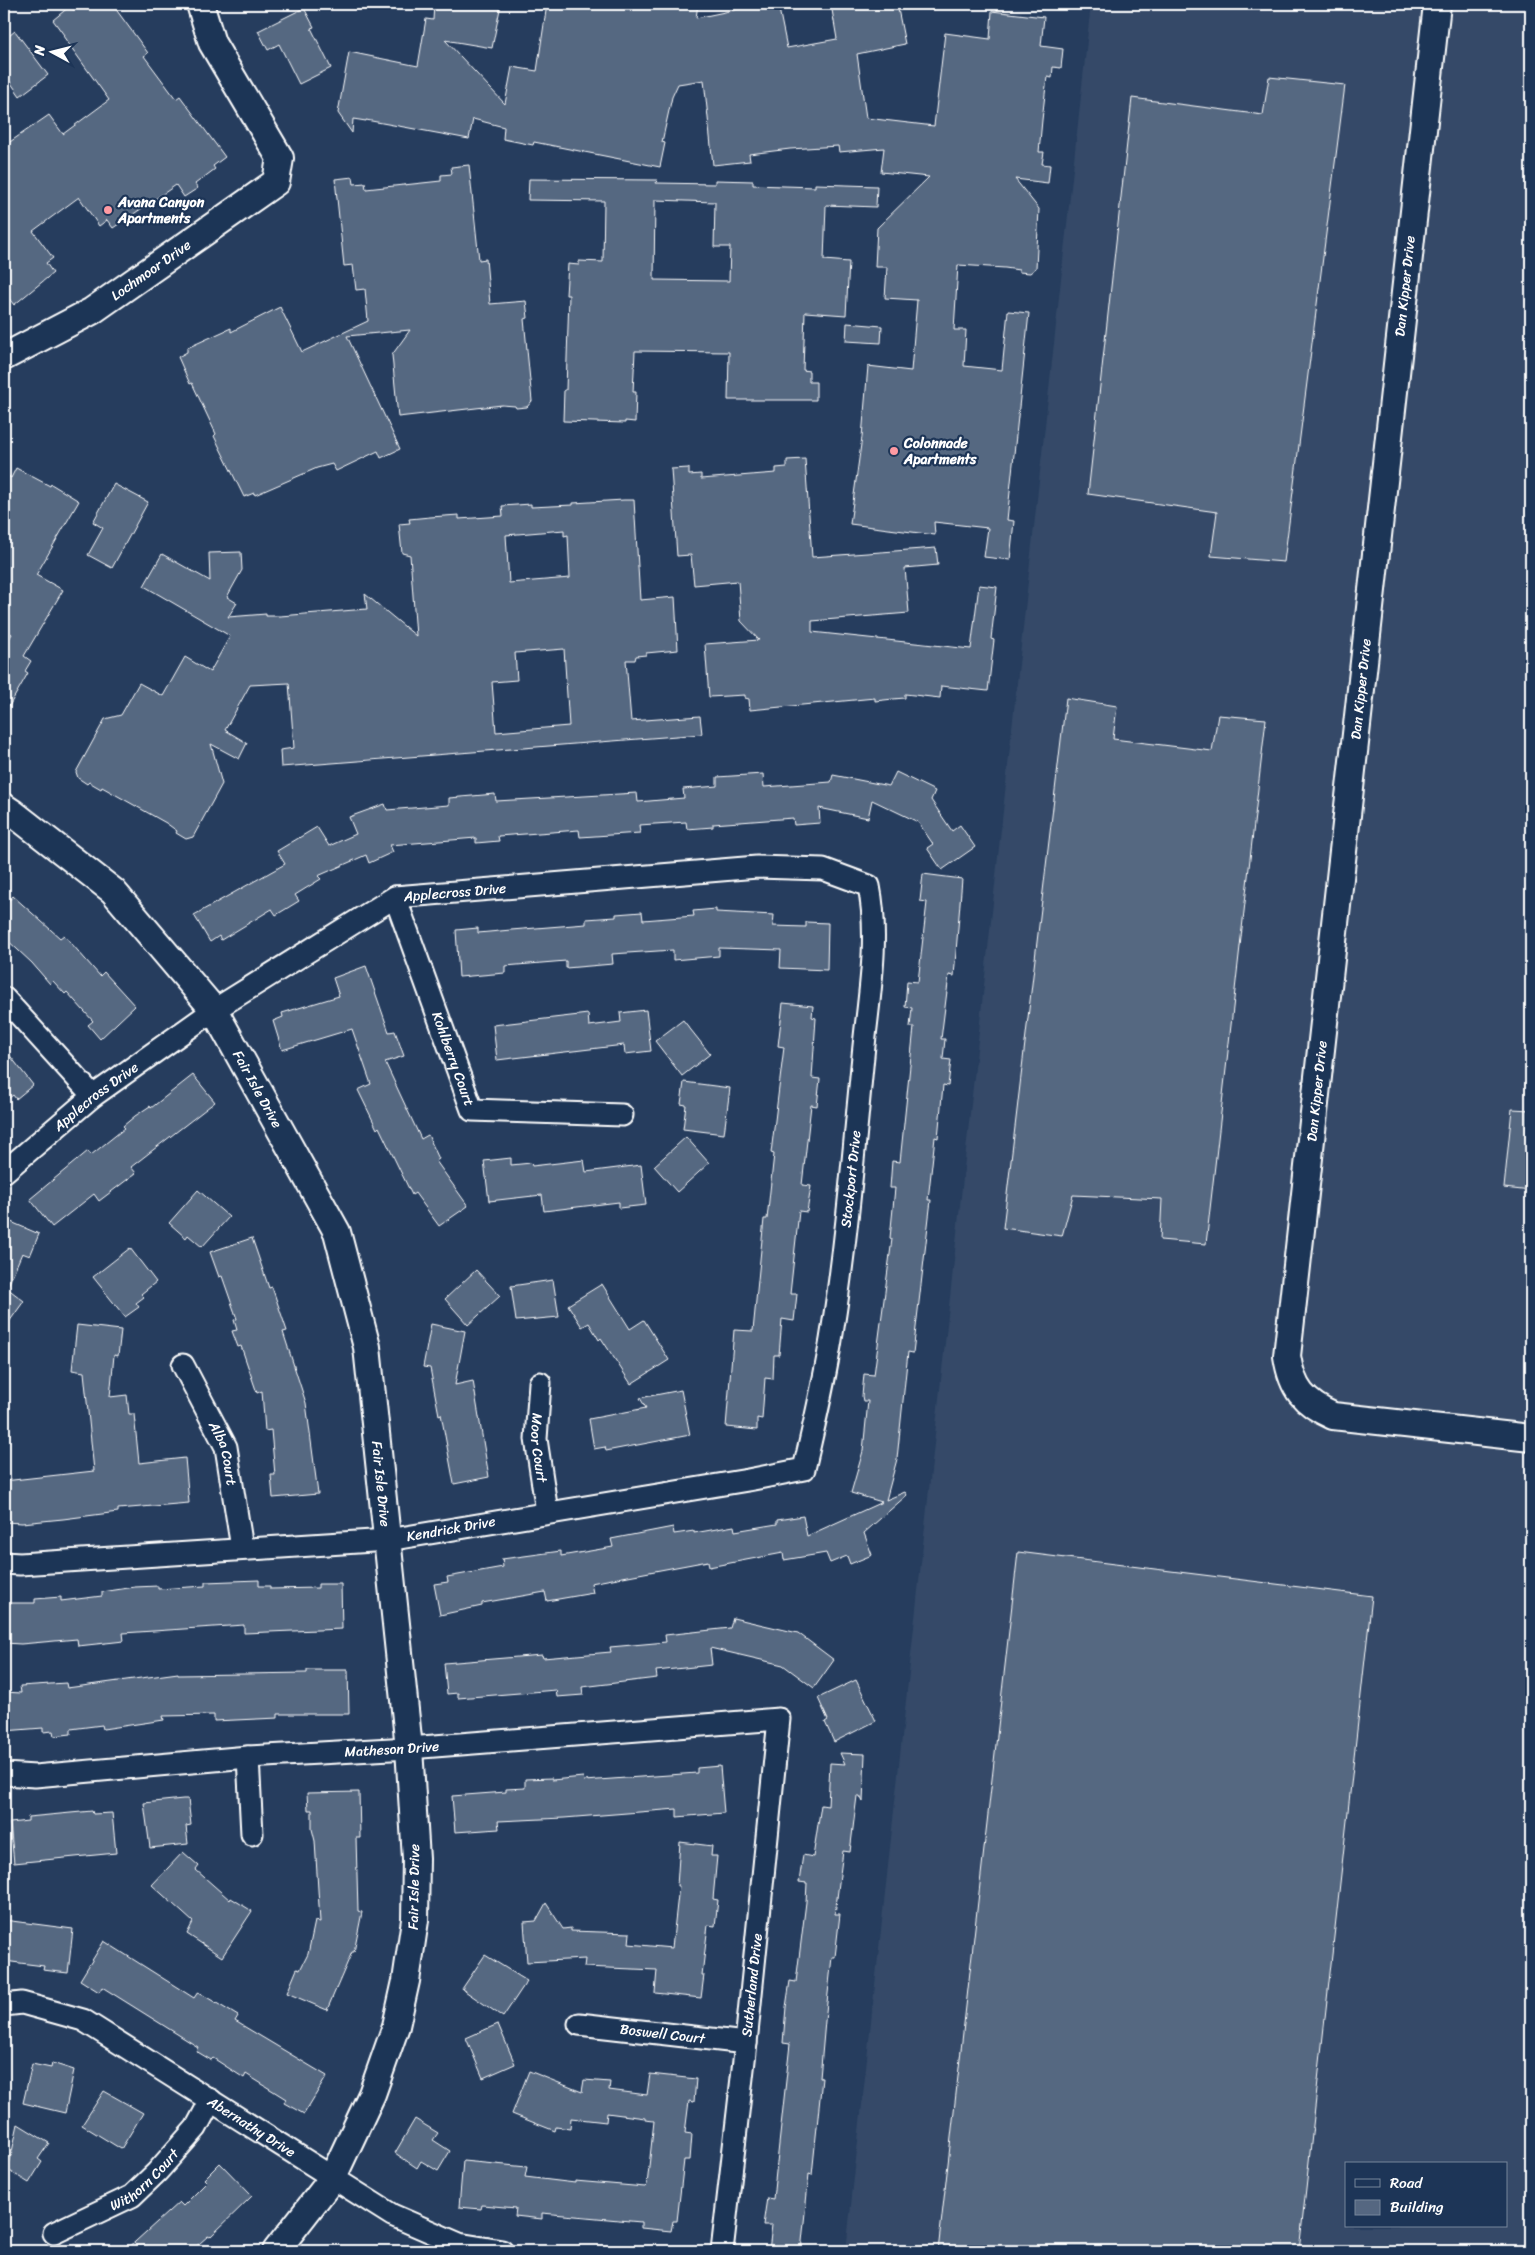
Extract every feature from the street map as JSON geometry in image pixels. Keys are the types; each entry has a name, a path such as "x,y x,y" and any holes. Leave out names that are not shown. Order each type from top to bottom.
{"street":[{"name":"Lochmoor Drive","path":"4,357 92,311 276,182 280,158 212,43 200,4"},
{"name":"Dan Kipper Drive","path":"1437,4 1287,1356 1290,1374 1301,1395 1318,1409 1333,1416 1531,1438"},
{"name":"Fair Isle Drive","path":"4,807 113,890 214,1010 337,1232 367,1347 409,1748 416,1859 415,1920 406,1981 396,2026 372,2094 332,2179 276,2251"},
{"name":"Applecross Drive","path":"4,1172 94,1096 214,1010 395,897 757,867 823,869 869,886"},
{"name":"Stockport Drive","path":"804,1469 819,1406 833,1328 850,1190 873,944 872,903 869,886"},
{"name":"Kohlberry Court","path":"395,897 472,1110 622,1115"},
{"path":"4,998 94,1096"},
{"name":"Alba Court","path":"183,1365 226,1447 242,1548"},
{"name":"Moor Court","path":"540,1383 536,1439 547,1512"},
{"name":"Kendrick Drive","path":"4,1563 20,1564 242,1548 388,1540 547,1512 738,1482 804,1469"},
{"name":"Matheson Drive","path":"4,1774 35,1776 248,1757 409,1748 779,1719"},
{"name":"Sutherland Drive","path":"722,2251 746,2043 779,1719"},
{"path":"248,1757 252,1834"},
{"name":"Abernathy Drive","path":"4,2005 22,2003 83,2020 332,2179 392,2215 457,2248 502,2251"},
{"name":"Boswell Court","path":"579,2024 746,2043"},
{"name":"Withorn Court","path":"54,2233 132,2196 157,2172 196,2128 211,2100"}],"shaded area":[{"path":"1091,4 1531,4 1531,2251 846,2251"}],"building":[{"path":"82,4 112,4 148,53 144,56 176,99 180,96 225,157 213,166 215,169 195,184 198,188 184,197 176,185 113,228 107,220 99,226 79,197 33,231 53,258 46,263 53,273 14,305 4,292 4,146 49,115 63,134 109,100 53,20 70,6 73,10"},
{"path":"434,4 501,4 492,48 445,40 505,104 512,67 537,71 547,4 698,4 696,18 763,4 778,4 787,48 837,39 831,4 897,4 905,44 857,54 866,118 934,126 945,33 990,39 992,11 1044,17 1041,46 1063,49 1061,68 1053,67 1052,78 1047,77 1042,120 1039,152 1044,152 1042,164 1050,165 1048,183 1015,179 1039,209 1036,268 1030,273 1005,268 958,265 954,330 966,330 964,366 1002,370 1008,311 1029,313 1007,520 1014,521 1010,560 984,557 988,528 934,522 935,535 850,524 862,437 868,366 911,371 917,300 885,298 887,267 875,267 877,228 929,177 881,172 884,148 839,152 838,146 790,149 749,154 750,161 713,165 704,80 678,84 672,97 662,142 665,143 660,167 534,142 533,145 503,139 504,127 473,119 469,139 353,119 352,133 338,113 349,52 418,66 426,19 433,20"},
{"path":"304,8 314,27 311,28 331,68 299,84 279,44 268,50 258,31"},
{"path":"15,31 48,75 20,96 4,73 4,40"},
{"path":"1269,77 1345,85 1284,562 1211,556 1217,512 1088,494 1132,98 1263,115"},
{"path":"469,165 479,260 486,259 490,304 526,301 528,318 524,319 532,401 527,407 516,408 515,406 502,405 398,417 392,355 410,330 347,336 400,449 381,458 378,451 336,471 332,464 317,468 255,495 254,493 244,497 214,436 216,434 192,383 190,384 178,357 187,352 187,348 231,328 231,332 280,307 302,352 368,321 365,289 356,290 353,265 344,266 335,179 353,177 354,184 365,183 366,189 441,181 441,175 452,174 451,167"},
{"path":"529,179 657,180 656,183 715,184 715,180 753,181 753,185 877,186 876,207 826,205 824,260 849,262 846,315 805,312 803,370 809,371 809,382 816,382 816,400 728,400 729,352 635,351 633,392 636,392 635,422 563,421 564,390 566,390 569,295 566,295 568,264 579,265 579,261 603,262 604,201 528,200","holes":["655,200 715,202 714,247 730,247 729,281 654,280"]},
{"path":"847,323 882,326 881,343 846,341"},
{"path":"805,459 812,557 936,548 938,565 905,568 909,613 812,621 812,632 971,649 979,585 997,587 991,639 994,640 988,691 941,686 940,698 905,694 905,698 875,701 875,698 750,710 749,699 745,698 745,695 709,697 705,644 759,640 741,621 738,581 694,585 691,555 677,556 671,469 689,468 689,475 701,474 701,479 776,473 776,468 787,467 787,460"},
{"path":"16,468 50,486 51,484 79,501 36,575 63,590 24,656 31,661 25,671 28,673 4,715 4,648 12,634 4,629 4,473 11,478"},
{"path":"114,484 148,502 112,568 88,555 103,528 93,522"},
{"path":"634,500 640,600 675,597 678,650 646,653 646,655 636,656 635,660 626,660 631,721 700,716 702,734 281,767 280,750 294,748 289,683 250,685 225,730 247,743 239,759 211,744 222,784 193,837 186,839 176,833 177,831 166,823 102,787 101,789 89,782 87,784 78,778 76,772 105,719 121,715 139,683 163,696 185,657 210,672 230,636 144,586 162,554 210,581 209,553 241,552 242,570 227,597 237,603 228,617 266,614 266,616 280,616 367,609 365,594 416,636 410,555 402,553 399,524 410,523 409,519 430,517 459,515 459,519 503,516 502,506 531,504 531,507 573,505 573,503","holes":["564,530 564,536 568,535 570,578 509,583 506,535","564,649 569,726 496,732 492,682 517,680 515,653"]},
{"path":"1066,698 1117,706 1113,739 1212,751 1218,715 1266,719 1206,1244 1160,1240 1162,1199 1073,1195 1062,1236 1003,1228"},
{"path":"896,772 935,791 931,800 952,831 960,825 975,847 942,870 927,848 933,844 918,822 872,800 868,818 819,808 820,823 794,825 793,818 713,824 713,827 687,829 686,822 639,825 640,833 580,837 579,830 498,836 499,841 476,843 476,838 390,845 393,852 369,863 366,855 318,876 321,879 295,895 299,901 276,915 272,909 221,940 219,936 210,942 194,915 285,864 277,851 317,827 329,846 356,834 349,817 385,804 387,810 449,805 449,798 495,794 496,801 637,793 638,802 684,798 683,789 717,786 717,777 763,774 764,787 831,782 833,775 889,786"},
{"path":"923,874 962,879 954,976 949,975 941,1039 945,1039 943,1059 951,1060 948,1086 943,1085 938,1138 935,1137 928,1200 931,1200 913,1353 908,1352 897,1459 886,1500 905,1492 907,1495 864,1533 872,1555 850,1564 847,1556 830,1563 826,1553 784,1560 783,1553 709,1567 708,1561 591,1583 593,1593 547,1601 545,1592 482,1603 482,1606 440,1615 434,1584 448,1582 447,1577 503,1567 502,1559 561,1551 561,1556 613,1547 611,1539 673,1527 674,1534 694,1531 694,1533 734,1526 735,1531 777,1524 777,1520 803,1516 807,1536 882,1502 851,1493 863,1451 868,1401 863,1401 862,1396 864,1374 874,1375 892,1239 890,1238 895,1188 890,1188 892,1161 900,1162 914,1027 910,1027 912,1008 905,1007 907,981 918,982 927,902 920,901"},
{"path":"13,896 60,938 64,935 100,976 104,972 135,1006 100,1039 88,1025 93,1021 67,992 65,994 53,981 50,984 32,963 4,937 4,906"},
{"path":"716,909 716,912 774,915 773,926 806,927 806,922 828,923 827,970 780,968 781,950 719,948 719,956 673,960 673,950 612,954 613,964 566,968 566,961 505,966 505,973 459,977 456,930 478,928 478,933 586,924 586,919 616,917 616,914 642,912 643,920 694,916 693,911"},
{"path":"366,966 389,1032 395,1031 404,1056 385,1062 421,1139 428,1135 439,1159 436,1161 468,1206 439,1226 415,1193 412,1195 379,1127 377,1129 358,1090 371,1084 352,1029 282,1050 273,1021 283,1017 282,1013 339,996 333,978"},
{"path":"783,1003 813,1006 812,1017 816,1018 812,1078 820,1079 817,1106 811,1105 802,1185 811,1186 807,1212 799,1211 790,1294 797,1294 794,1321 782,1319 779,1355 774,1355 773,1379 765,1378 762,1419 757,1418 757,1430 726,1427 734,1330 753,1331 764,1219 767,1219 774,1154 771,1153 784,1047 778,1046"},
{"path":"646,1010 651,1051 625,1054 624,1045 497,1060 493,1025 588,1014 589,1026 621,1022 620,1013"},
{"path":"683,1020 710,1054 682,1076 655,1041"},
{"path":"4,1048 33,1085 16,1099 13,1095 4,1102"},
{"path":"193,1075 215,1102 131,1167 136,1173 99,1201 94,1194 52,1227 30,1199 88,1151 91,1155 125,1128 123,1126 135,1116 150,1106 151,1108"},
{"path":"684,1082 730,1088 724,1134 683,1129 686,1105 681,1104"},
{"path":"1512,1109 1531,1110 1531,1191 1504,1188"},
{"path":"686,1137 709,1163 677,1192 654,1166"},
{"path":"511,1158 511,1165 531,1163 532,1166 584,1160 586,1172 641,1165 646,1205 619,1208 619,1202 544,1211 542,1195 489,1201 484,1161"},
{"path":"198,1190 229,1217 202,1247 188,1235 186,1238 169,1223"},
{"path":"4,1219 39,1234 30,1256 22,1253 7,1288 24,1301 4,1329"},
{"path":"252,1238 269,1288 272,1287 287,1331 283,1332 306,1403 318,1494 273,1498 271,1475 275,1475 271,1430 265,1431 262,1391 257,1393 241,1346 238,1347 232,1331 237,1330 234,1320 237,1319 222,1276 219,1277 210,1252"},
{"path":"130,1248 156,1282 141,1294 144,1297 136,1303 139,1307 125,1317 93,1277"},
{"path":"476,1270 500,1296 468,1325 445,1299"},
{"path":"553,1280 559,1317 516,1321 511,1286"},
{"path":"602,1284 630,1329 644,1320 669,1360 631,1384 601,1338 599,1340 589,1323 582,1327 568,1305"},
{"path":"431,1324 465,1331 455,1385 473,1381 489,1477 454,1484 430,1368 423,1367"},
{"path":"77,1325 121,1330 118,1356 114,1355 110,1397 127,1395 129,1414 134,1414 139,1463 185,1458 189,1503 118,1509 118,1512 63,1519 22,1523 4,1522 4,1481 94,1471 84,1372 72,1370"},
{"path":"681,1390 690,1435 606,1451 605,1447 594,1449 589,1419 646,1408 640,1398"},
{"path":"1018,1552 1372,1596 1299,2251 938,2251"},
{"path":"259,1580 259,1586 270,1586 270,1589 318,1588 318,1584 341,1584 342,1629 244,1633 244,1625 123,1633 124,1641 78,1646 77,1639 21,1644 4,1643 4,1603 35,1603 35,1599 61,1597 61,1601 102,1596 102,1592 135,1587 158,1586 158,1589 205,1586 205,1582"},
{"path":"733,1618 798,1633 834,1660 814,1688 783,1665 710,1648 712,1665 656,1671 657,1678 582,1687 583,1695 557,1697 556,1690 458,1698 458,1693 447,1694 444,1663 542,1655 543,1658 611,1652 610,1647 666,1642 665,1635 730,1628"},
{"path":"307,1670 348,1670 349,1714 278,1714 278,1718 214,1721 214,1715 163,1716 164,1720 103,1729 102,1725 71,1729 71,1734 54,1736 53,1731 43,1732 43,1728 4,1731 4,1692 21,1693 20,1686 66,1683 67,1688 178,1673 178,1675 307,1673"},
{"path":"856,1680 876,1721 834,1742 825,1722 828,1720 818,1698"},
{"path":"840,1753 865,1754 863,1802 860,1796 857,1796 850,1852 843,1851 835,1914 840,1914 835,1957 832,1957 825,2021 820,2078 822,2078 812,2175 809,2174 801,2251 769,2251 772,2225 763,2225 767,2198 773,2199 790,2044 783,2043 786,2007 790,1981 796,1982 806,1902 807,1883 799,1882 803,1855 813,1857 821,1805 828,1806 830,1763 845,1764"},
{"path":"720,1766 724,1813 677,1817 677,1809 498,1821 499,1829 455,1832 452,1796 506,1792 506,1789 525,1788 525,1779 552,1778 552,1780 583,1777 584,1781 697,1773 697,1768"},
{"path":"359,1792 360,1838 356,1838 358,1911 362,1912 354,1952 352,1952 327,2010 287,1993 297,1969 300,1970 308,1954 315,1921 320,1922 312,1810 308,1810 307,1793"},
{"path":"188,1799 191,1825 186,1826 188,1844 150,1848 144,1803"},
{"path":"92,1811 93,1814 112,1813 116,1853 14,1863 10,1823 28,1821 28,1817"},
{"path":"680,1842 712,1846 711,1856 717,1856 713,1899 718,1900 715,1926 708,1925 701,1998 655,1993 657,1970 584,1967 585,1959 527,1962 524,1922 536,1921 546,1903 563,1929 571,1928 571,1931 630,1933 629,1944 672,1948 679,1886 677,1886"},
{"path":"183,1852 199,1866 196,1870 230,1900 231,1898 252,1911 222,1957 187,1934 193,1922 152,1885"},
{"path":"4,1920 73,1929 68,1973 43,1970 44,1966 4,1961"},
{"path":"104,1941 194,1998 198,1992 238,2016 235,2021 327,2076 304,2114 284,2103 286,2099 246,2074 244,2078 213,2058 211,2060 196,2051 198,2047 102,1987 99,1992 80,1980"},
{"path":"485,1955 527,1981 503,2017 462,1989"},
{"path":"498,2024 515,2064 483,2078 466,2038"},
{"path":"52,2063 74,2070 65,2113 23,2103 32,2064 51,2068"},
{"path":"529,2071 582,2092 584,2080 610,2082 609,2090 647,2095 650,2074 696,2079 694,2102 689,2101 685,2133 692,2134 690,2160 684,2160 677,2221 673,2221 671,2231 641,2228 641,2222 542,2213 542,2219 515,2216 516,2208 482,2205 481,2209 459,2207 463,2161 527,2167 525,2177 575,2183 575,2181 645,2187 647,2185 654,2121 607,2113 606,2122 571,2118 570,2129 556,2127 555,2131 512,2114"},
{"path":"104,2091 143,2113 121,2149 82,2125"},
{"path":"415,2119 438,2133 433,2140 450,2151 438,2171 421,2161 417,2168 395,2153"},
{"path":"18,2124 49,2143 38,2159 42,2162 29,2183 8,2170"},
{"path":"220,2163 252,2196 210,2237 208,2236 191,2251 125,2251 179,2202 183,2206 207,2182 204,2179"}],"place":[{"name":"Avana Canyon Apartments","path":"108,210"},
{"name":"Colonnade Apartments","path":"894,451"}]}
